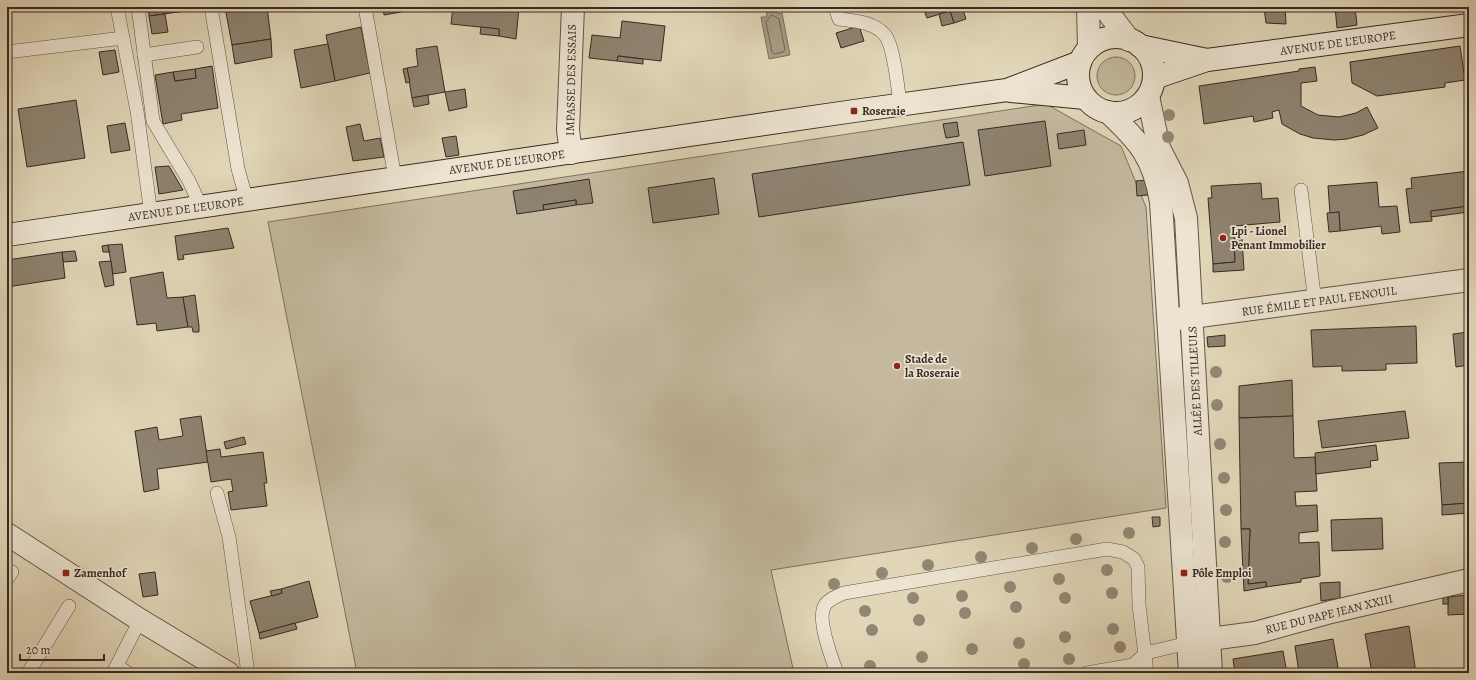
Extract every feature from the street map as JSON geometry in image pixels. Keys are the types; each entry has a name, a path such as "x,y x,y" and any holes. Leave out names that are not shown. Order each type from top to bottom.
{"street":[{"name":"IMPASSE DES ESSAIS","path":"571,153 568,130 573,7"},
{"path":"1088,7 1085,55 1078,81 1085,98 1096,107 1108,112 1130,110 1140,105 1151,87 1151,60 1104,7"},
{"name":"AVENUE DE L'EUROPE","path":"1151,87 1207,60 1469,25"},
{"path":"1085,55 1108,38 1119,37 1135,43"},
{"name":"AVENUE DE L'EUROPE","path":"1135,43 1207,60"},
{"name":"AVENUE DE L'EUROPE","path":"1007,90 1085,55"},
{"name":"ALLÉE DES TILLEULS","path":"1151,87 1159,148 1177,183 1186,218 1192,319 1198,641 1190,673"},
{"name":"AVENUE DE L'EUROPE","path":"7,235 900,104 1007,90 1085,98"},
{"name":"ALLÉE DES TILLEULS","path":"1108,112 1130,132 1146,152 1153,166 1161,202 1169,320 1198,641 1211,673"},
{"name":"RUE ÉMILE ET PAUL FENOUIL","path":"1169,320 1192,319 1469,280"},
{"path":"7,534 140,620 228,673"},
{"name":"RUE DU PAPE JEAN XXIII","path":"1198,641 1255,633 1332,612 1469,580"}],"lane":[{"path":"117,7 137,111 151,214"},
{"path":"138,7 153,121 189,181 201,207"},
{"path":"211,7 238,170 247,201"},
{"path":"365,7 396,178"},
{"path":"835,7 840,19 859,21 876,27 885,35 890,49 900,104"},
{"path":"7,52 123,38"},
{"path":"144,55 197,47"},
{"path":"1301,190 1314,302"},
{"path":"217,494 229,537 247,666 246,673"},
{"path":"837,673 822,618 824,606 832,598 844,593 1107,549 1124,552 1134,559 1138,567 1139,605 1146,653 1147,673"},
{"path":"28,673 69,606"},
{"path":"119,671 140,620"},
{"path":"1087,673 1133,665 1146,653 1198,641"}],"shaded area":[{"path":"1116,57 1126,60 1132,66 1135,76 1132,86 1126,92 1116,95 1106,92 1100,86 1097,76 1100,66 1106,60"},
{"path":"1046,104 1121,146 1146,207 1166,508 771,570 794,673 357,673 268,222"}],"water":[{"path":"775,11 778,14 782,13 790,55 769,59 761,17 766,17 767,12"}],"building":[{"path":"148,7 199,7 200,9 149,16"},
{"path":"225,7 267,7 271,39 232,45"},
{"path":"383,7 428,7 384,15"},
{"path":"453,7 519,7 516,39 499,36 499,29 451,24"},
{"path":"906,7 922,7 908,11"},
{"path":"923,7 963,7 927,18"},
{"path":"962,7 966,19 954,23 950,11"},
{"path":"1264,7 1285,7 1286,24 1266,23"},
{"path":"1335,7 1355,7 1357,25 1337,28"},
{"path":"950,11 954,23 942,26 939,14"},
{"path":"165,14 168,32 152,34 149,16"},
{"path":"622,21 665,26 661,61 618,56 617,61 589,58 592,35 620,38"},
{"path":"859,26 864,41 841,48 836,33"},
{"path":"361,27 370,73 335,81 326,35"},
{"path":"481,27 499,29 499,36 480,34"},
{"path":"271,39 272,57 235,64 232,45"},
{"path":"328,44 335,81 301,88 294,50"},
{"path":"437,46 445,92 412,98 407,68 418,66 416,49"},
{"path":"1460,46 1465,80 1445,83 1445,87 1377,96 1352,83 1350,62"},
{"path":"115,50 119,72 103,75 99,52"},
{"path":"618,56 643,59 643,64 617,61"},
{"path":"212,66 218,108 181,114 182,120 163,124 155,75 173,72 175,81 196,78 195,69"},
{"path":"1315,67 1317,81 1301,83 1301,106 1318,115 1339,117 1356,113 1367,107 1378,128 1363,135 1347,139 1334,140 1313,138 1300,134 1282,124 1279,110 1272,112 1273,118 1254,122 1253,116 1204,124 1199,86 1299,71 1299,69"},
{"path":"407,68 410,82 406,83 403,69"},
{"path":"195,69 196,78 175,81 173,72"},
{"path":"465,89 467,107 449,111 445,92"},
{"path":"428,95 429,104 414,107 412,98"},
{"path":"76,100 85,158 27,167 18,109"},
{"path":"1045,121 1051,166 985,176 978,130"},
{"path":"957,122 959,136 946,138 943,124"},
{"path":"125,123 130,150 111,153 107,126"},
{"path":"360,124 364,141 380,138 384,157 353,161 346,127"},
{"path":"1084,130 1086,145 1059,149 1057,134"},
{"path":"456,136 459,155 446,157 442,138"},
{"path":"963,142 970,185 759,217 752,174"},
{"path":"169,166 183,190 159,194 155,167"},
{"path":"1469,171 1469,206 1431,211 1432,221 1410,223 1406,189 1412,188 1411,178"},
{"path":"714,178 719,214 653,223 648,188"},
{"path":"589,179 593,203 576,205 576,200 543,205 544,210 517,214 513,191"},
{"path":"1147,180 1148,195 1137,196 1136,181"},
{"path":"1377,182 1379,207 1397,206 1400,232 1382,234 1381,226 1340,231 1339,212 1330,213 1328,186"},
{"path":"1261,183 1262,199 1278,198 1280,222 1234,226 1235,262 1213,264 1208,198 1212,198 1211,186"},
{"path":"576,200 576,205 544,210 543,205"},
{"path":"1469,206 1469,212 1431,217 1431,211"},
{"path":"1339,212 1340,231 1329,232 1327,213"},
{"path":"228,228 234,248 183,255 184,259 178,260 175,236"},
{"path":"1234,239 1242,239 1244,270 1213,272 1213,264 1235,262"},
{"path":"122,244 126,272 113,274 108,245"},
{"path":"108,245 109,252 103,252 102,246"},
{"path":"75,251 77,261 63,262 62,252"},
{"path":"62,252 65,278 7,287 7,260"},
{"path":"111,261 114,285 105,287 99,262"},
{"path":"163,272 167,298 183,297 188,327 157,331 156,323 137,325 130,278"},
{"path":"195,295 199,332 193,332 192,327 188,327 183,297"},
{"path":"1416,326 1417,363 1386,364 1386,370 1342,371 1342,366 1313,367 1311,330"},
{"path":"1469,332 1469,365 1456,367 1453,334"},
{"path":"1225,335 1225,346 1208,347 1207,337"},
{"path":"1292,380 1293,416 1239,418 1239,386"},
{"path":"1405,411 1409,438 1322,448 1318,421"},
{"path":"201,416 208,462 157,469 159,489 144,492 135,431 157,427 159,440 183,436 180,419"},
{"path":"1293,416 1294,458 1315,457 1317,491 1295,492 1296,506 1317,505 1318,531 1299,533 1299,543 1319,542 1320,576 1301,579 1301,582 1266,587 1266,582 1248,584 1250,529 1241,529 1239,418"},
{"path":"244,437 246,444 226,449 224,442"},
{"path":"1376,445 1378,460 1370,461 1371,467 1316,474 1315,453"},
{"path":"220,449 221,457 263,452 267,483 264,483 267,506 231,510 228,492 233,491 231,479 211,482 206,451"},
{"path":"1469,462 1469,503 1442,505 1439,463"},
{"path":"1469,503 1469,513 1442,515 1442,505"},
{"path":"1152,517 1160,517 1160,526 1153,527"},
{"path":"1382,518 1383,549 1332,551 1331,520"},
{"path":"1241,529 1250,529 1248,584 1266,582 1266,587 1244,591"},
{"path":"155,572 158,595 143,597 139,574"},
{"path":"309,581 318,617 259,633 250,601 282,593 281,589"},
{"path":"1340,582 1340,598 1321,601 1320,583"},
{"path":"281,589 282,593 272,596 270,591"},
{"path":"1467,595 1468,614 1448,615 1448,597"},
{"path":"1443,597 1448,597 1448,604 1443,604"},
{"path":"295,623 297,629 260,639 259,633"},
{"path":"1409,626 1416,673 1372,673 1365,634"},
{"path":"1333,639 1339,673 1299,673 1295,646"},
{"path":"1283,651 1287,673 1235,673 1233,659"}],"place":[{"name":"Roseraie","path":"854,111"},
{"name":"Lpi - Lionel Penant Immobilier","path":"1223,238"},
{"name":"Stade de la Roseraie","path":"897,366"},
{"name":"Zamenhof","path":"66,573"},
{"name":"Pôle Emploi","path":"1184,573"}]}
